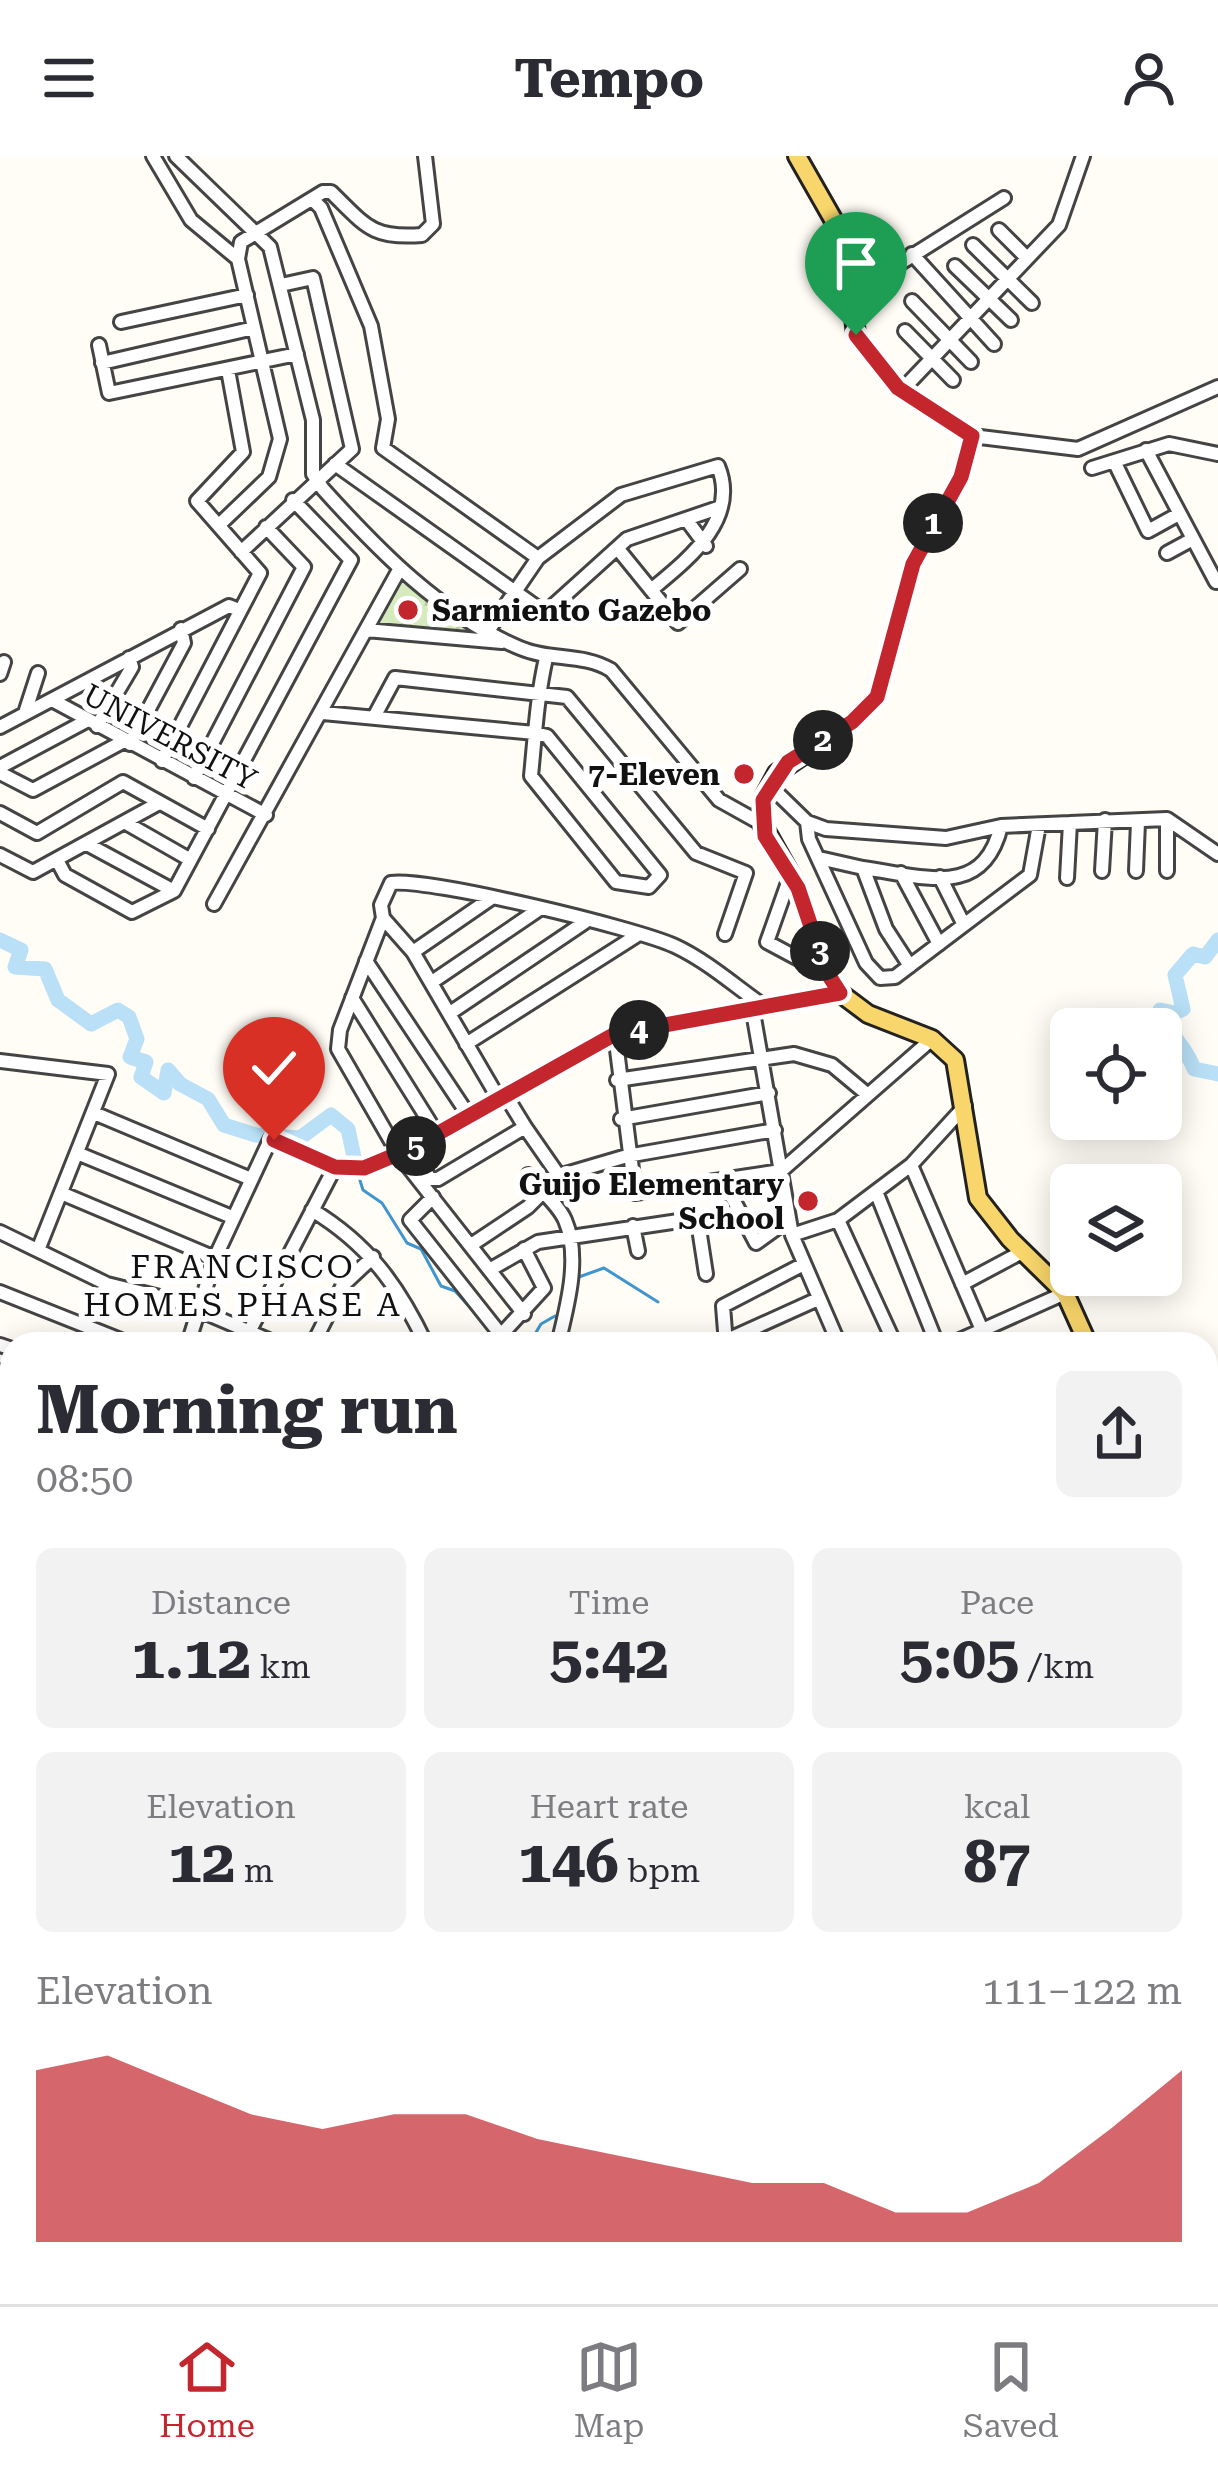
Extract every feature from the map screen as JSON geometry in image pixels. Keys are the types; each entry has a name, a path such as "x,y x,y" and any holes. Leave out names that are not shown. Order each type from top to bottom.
{"main road":[{"path":"797,156 846,242 856,335 902,390 972,436 961,477 913,564 877,697 852,722 788,762 769,785 762,824 840,993 868,1014 932,1040 955,1060 978,1198 1050,1278"},
{"path":"1067,1296 1083,1332"}],"street":[{"path":"153,156 191,220 238,259"},
{"path":"176,156 271,247 313,420 316,481 400,570 488,631 546,658 585,659 610,670 719,800 762,824"},
{"path":"219,525 269,477 280,439 238,259 241,242 331,192 372,231 387,238 422,235 433,224 425,156"},
{"path":"902,390 1059,225 1083,156"},
{"path":"853,293 1004,197"},
{"path":"312,199 321,208 371,326 388,419 383,448 538,558"},
{"path":"999,230 1027,258"},
{"path":"973,245 1032,303"},
{"path":"911,254 994,344"},
{"path":"956,266 1011,320"},
{"path":"241,552 352,449 313,278 281,285"},
{"path":"121,322 247,295"},
{"path":"912,301 971,362"},
{"path":"102,363 254,328"},
{"path":"905,331 952,380"},
{"path":"99,345 109,393 297,354"},
{"path":"161,761 260,573 197,501 243,452 228,370"},
{"path":"972,436 1078,449 1122,434 1218,387"},
{"path":"1122,434 1139,453 1216,581"},
{"path":"1092,468 1168,444 1218,454"},
{"path":"1115,463 1148,531 1177,514"},
{"path":"335,464 545,613 554,610 626,538 718,508"},
{"path":"488,631 538,558 621,495 718,466 724,482 706,546 651,590"},
{"path":"57,860 65,875 132,912 174,890 351,560 292,500"},
{"path":"686,519 706,546"},
{"path":"194,778 304,567 266,527"},
{"path":"1167,553 1191,540"},
{"path":"618,549 678,623 740,569"},
{"path":"214,904 400,570"},
{"path":"0,727 182,629 229,606 239,610"},
{"path":"0,770 33,790 127,742 184,643 182,629"},
{"path":"366,630 507,642"},
{"path":"0,770 93,723 132,667 129,658"},
{"path":"323,713 535,733 547,736 660,875 649,887 616,882 531,776 535,733 538,693 546,658"},
{"path":"25,713 38,673"},
{"path":"374,717 395,678 567,697 696,853 746,873 725,934"},
{"name":"UNIVERSITY","path":"52,700 266,815"},
{"path":"0,813 37,833 122,782 208,829"},
{"path":"769,785 807,822 826,829 946,838 1001,826 1167,819 1218,854"},
{"path":"0,855 33,872 159,803"},
{"path":"1167,819 1167,872"},
{"path":"1102,872 1105,820"},
{"path":"807,822 866,963 880,978 895,977 1030,875 1039,850 1039,824"},
{"path":"1136,871 1138,822"},
{"path":"127,823 189,860"},
{"path":"1067,878 1070,823"},
{"path":"819,858 940,877 985,867 994,854 1001,826"},
{"path":"87,844 174,890"},
{"path":"863,868 886,929 910,966"},
{"path":"901,873 939,944"},
{"path":"790,877 767,941 795,959 824,964"},
{"path":"940,877 964,925"},
{"path":"524,1314 433,1197 338,1049 383,918 381,904 392,883 490,898 676,946 769,1010"},
{"path":"413,952 490,898"},
{"path":"432,982 538,910"},
{"path":"383,918 413,952 466,1044 559,1176"},
{"path":"450,1012 585,922"},
{"path":"466,1044 636,936"},
{"path":"366,962 469,1116"},
{"path":"193,1332 215,1258 270,1140 335,1167 364,1168 405,1151 615,1034 769,1010 840,993"},
{"path":"352,998 437,1133"},
{"path":"753,1012 788,1220 830,1332"},
{"path":"615,1034 621,1119 635,1193 781,1171 932,1040"},
{"path":"617,1080 762,1059 815,1058 848,1076 868,1095"},
{"path":"0,1061 102,1070 109,1081 38,1250"},
{"path":"621,1119 769,1093"},
{"path":"792,1235 838,1220 877,1194 966,1106"},
{"path":"94,1113 251,1179"},
{"path":"405,1151 434,1181 525,1127"},
{"path":"471,1245 559,1176 627,1156 775,1130"},
{"path":"76,1153 232,1217"},
{"path":"911,1165 982,1330"},
{"path":"0,1232 107,1283 249,1332 335,1167"},
{"path":"528,1175 563,1215 569,1238 571,1273 560,1332"},
{"path":"723,1180 756,1243 788,1220"},
{"path":"61,1193 215,1258"},
{"path":"877,1194 932,1332"},
{"path":"433,1197 410,1220 495,1332"},
{"path":"312,1210 349,1232 373,1257 399,1289 420,1332"},
{"path":"491,1269 524,1249 569,1238 696,1220 706,1274"},
{"path":"838,1220 889,1332"},
{"path":"633,1226 638,1251"},
{"path":"505,1332 544,1288 524,1249"},
{"path":"962,1284 1022,1252"},
{"path":"319,1332 343,1285 373,1257"},
{"path":"725,1332 723,1306 802,1265"},
{"path":"0,1292 101,1332"},
{"path":"978,1332 1056,1296"},
{"path":"747,1332 818,1299"}],"green space":[{"path":"403,581 481,634 379,625"}],"waterway":[{"path":"0,940 21,950 15,967 45,969 58,1000 91,1024 118,1010 129,1017 137,1039 130,1057 146,1062 141,1077 164,1093 168,1070 180,1084 208,1099 224,1125 256,1135 300,1138 331,1115 348,1129 355,1162"},
{"path":"1218,940 1205,957 1193,954 1175,975 1183,1009 1175,1013 1160,1010 1194,1069 1218,1074"},
{"path":"358,1174 363,1190 382,1203 407,1243 421,1249 441,1286 455,1291 477,1315"},
{"path":"576,1278 604,1268 658,1302"},
{"path":"536,1332 555,1316"}],"place":[{"name":"Sarmiento Gazebo","path":"408,610"},
{"name":"7-Eleven","path":"744,774"},
{"name":"Guijo Elementary School","path":"808,1201"}],"district":[{"name":"FRANCISCO HOMES PHASE A","path":"243,1285"}],"route":[{"path":"274,1140 335,1167 364,1168 412,1148 615,1034 775,1009 840,993 826,971 798,888 765,836 763,800 788,762 852,722 877,697 913,564 969,460 972,436 898,388 856,335"}]}
